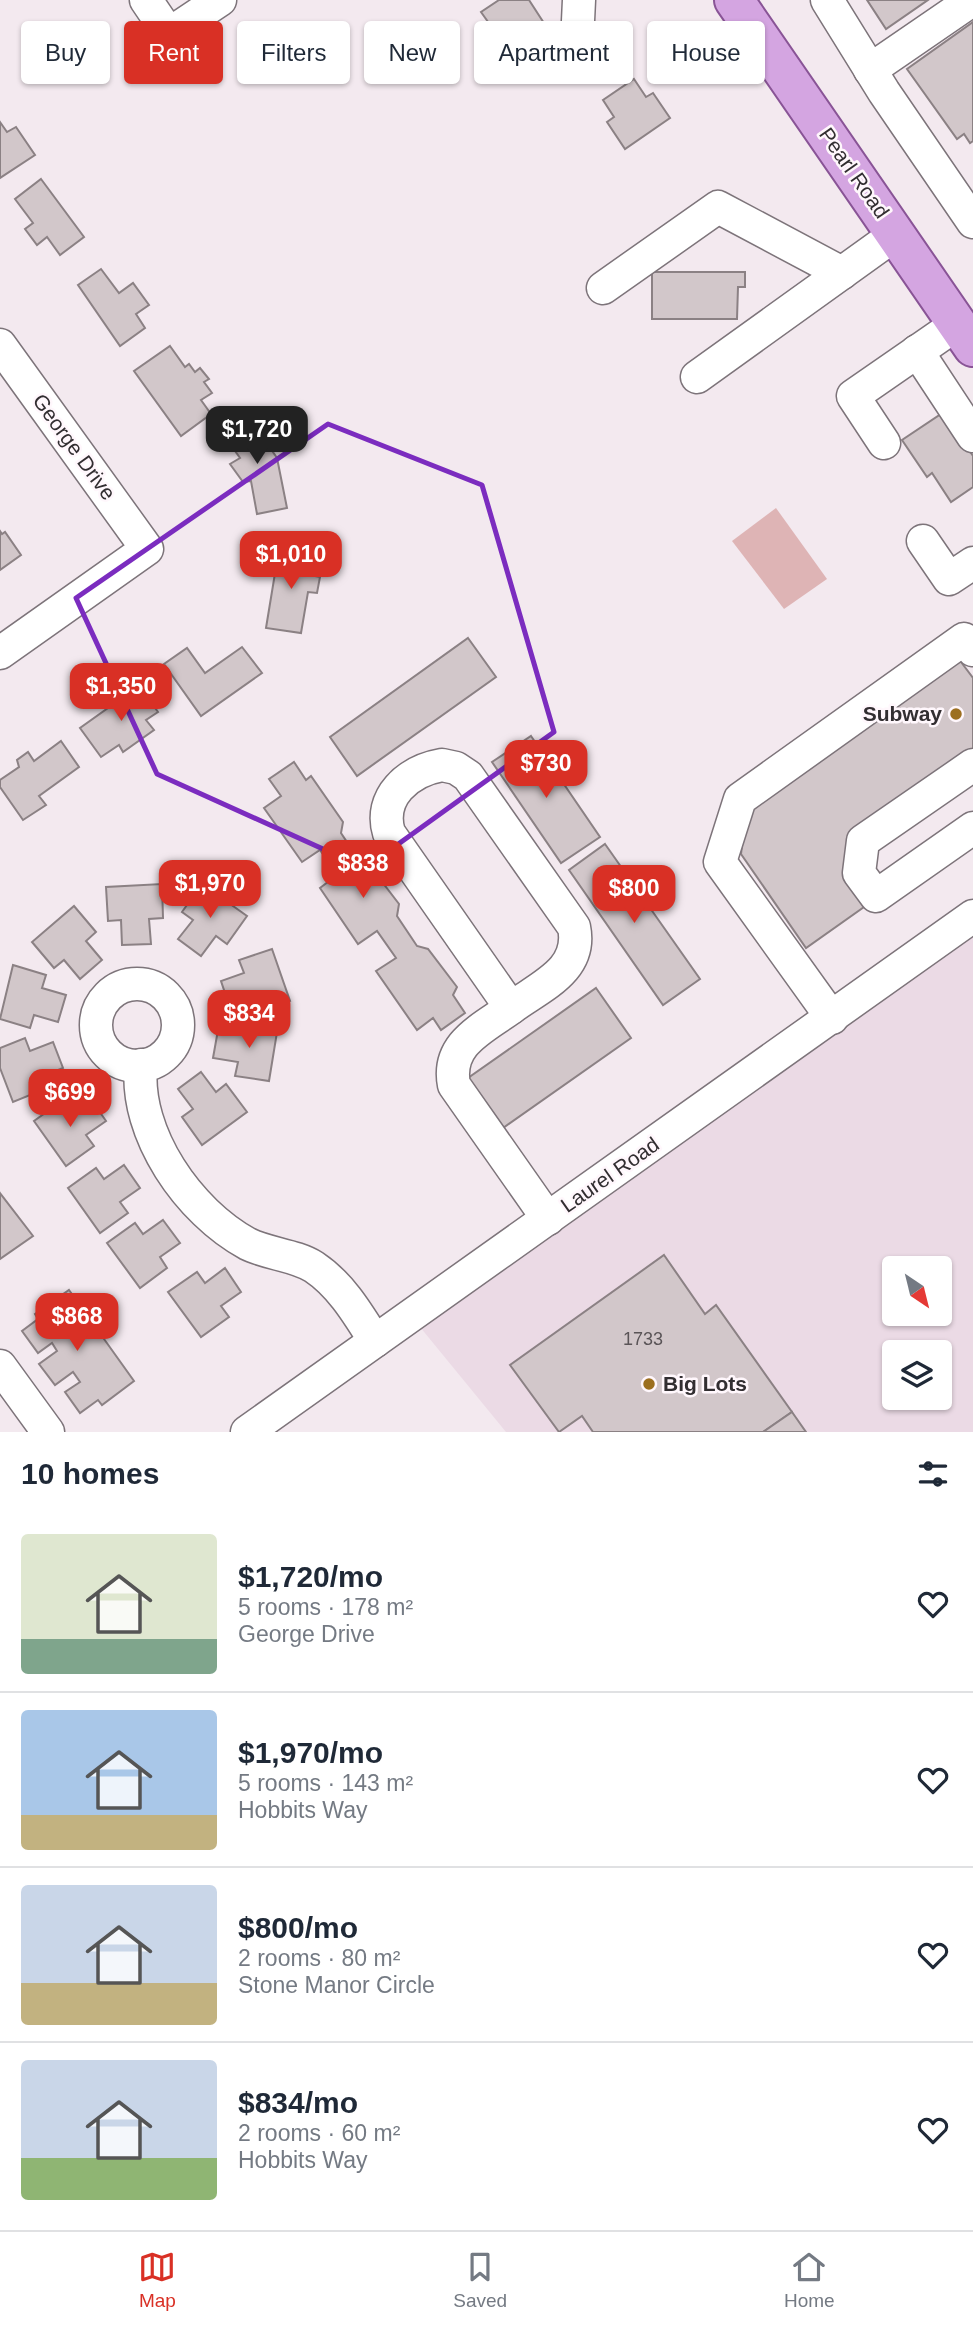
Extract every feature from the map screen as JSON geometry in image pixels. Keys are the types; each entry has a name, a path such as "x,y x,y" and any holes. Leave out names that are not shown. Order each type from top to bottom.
{"main road":[{"name":"Pearl Road","path":"734,0 965,335"}],"street":[{"path":"146,0 169,34 220,0"},
{"path":"578,21 579,0"},
{"path":"827,0 870,69 962,183 973,222"},
{"path":"870,69 972,0"},
{"path":"603,288 718,207 842,273"},
{"path":"697,377 896,234"},
{"path":"884,443 853,396 917,351 965,335"},
{"name":"George Drive","path":"0,345 147,549 0,653"},
{"path":"917,351 973,436"},
{"path":"923,541 949,579 973,563"},
{"path":"832,1018 720,862 740,799 964,639 973,650"},
{"path":"511,1008 389,833 385,820 386,804 394,791 427,768 442,765 456,768 468,776 574,927 577,941 574,955 566,968 511,1008 463,1042 454,1054 451,1069 454,1084 548,1219"},
{"path":"970,774 863,841 859,873 876,896 973,828"},
{"name":"Laurel Road","path":"247,1432 973,916"},
{"path":"141,1066 139,1090 153,1139 199,1208 220,1227 251,1246 313,1267 346,1299 375,1341"},
{"path":"0,1366 48,1432"}],"highlighted area":[{"path":"328,424 482,485 554,732 365,868 157,774 76,598"}],"shaded area":[{"path":"776,508 827,579 784,609 732,541"},
{"path":"973,916 973,1432 506,1432 411,1316"}],"building":[{"path":"499,0 529,0 543,21 487,21 481,12"},
{"path":"867,0 928,0 886,29"},
{"path":"973,22 973,141 970,143 964,134 957,139 907,69"},
{"path":"633,80 646,97 653,93 670,118 625,149 607,122 614,117 603,100 627,84 633,84"},
{"path":"0,122 7,132 16,127 35,155 0,178"},
{"path":"41,179 84,237 60,255 47,237 37,245 25,229 33,223 15,199"},
{"path":"101,269 119,293 133,283 149,305 136,314 145,328 120,346 78,285"},
{"path":"652,272 745,272 745,287 738,287 737,319 652,319"},
{"path":"170,346 185,367 189,364 195,372 200,368 209,379 204,382 212,393 201,400 211,414 181,436 134,371"},
{"path":"944,412 973,456 973,487 951,502 932,473 927,477 902,440"},
{"path":"248,416 277,458 287,508 257,514 251,481 243,482 230,464 240,458 223,434"},
{"path":"0,531 2,534 5,532 21,555 0,570"},
{"path":"279,549 313,555 310,575 320,577 317,593 308,592 301,633 266,628"},
{"path":"468,638 496,677 357,776 330,737"},
{"path":"242,647 262,673 201,716 164,664 187,648 205,673"},
{"path":"958,658 973,678 973,751 850,842 843,876 864,907 806,948 741,854 746,813"},
{"path":"139,686 158,712 146,720 154,730 123,752 119,745 101,757 80,728"},
{"path":"531,736 600,837 561,863 492,762"},
{"path":"61,741 79,767 39,796 46,805 23,820 0,787 0,780 19,767 17,760 28,752 34,761"},
{"path":"294,762 306,780 311,776 343,822 341,833 361,863 369,865 399,904 397,916 417,946 428,949 457,987 453,995 465,1013 441,1030 433,1018 417,1030 376,971 396,958 377,931 358,944 320,888 337,875 320,850 302,862 264,808 281,796 269,779"},
{"path":"605,844 700,979 663,1005 569,870"},
{"path":"162,884 163,918 149,919 151,944 122,945 121,920 108,921 106,887"},
{"path":"202,884 247,916 227,944 216,936 201,956 178,939 193,920 182,912"},
{"path":"74,906 96,932 86,941 102,960 80,979 64,960 54,968 32,942"},
{"path":"272,949 290,1001 258,1012 253,999 230,1008 221,981 244,973 239,960"},
{"path":"13,965 46,975 42,988 66,995 58,1022 34,1015 30,1028 0,1019"},
{"path":"596,988 631,1038 503,1128 468,1078"},
{"path":"244,1021 278,1026 269,1081 235,1076 238,1062 213,1058 218,1030 242,1034"},
{"path":"25,1038 30,1051 53,1042 63,1068 41,1077 45,1089 13,1102 0,1068 0,1048"},
{"path":"201,1072 216,1092 226,1084 247,1112 202,1145 182,1117 193,1109 178,1089"},
{"path":"90,1098 106,1121 86,1135 94,1146 66,1166 34,1121 62,1101 69,1113"},
{"path":"124,1165 140,1188 120,1202 128,1213 100,1233 68,1188 96,1168 104,1179"},
{"path":"0,1193 33,1236 0,1259"},
{"path":"163,1220 180,1243 160,1257 167,1268 140,1288 107,1243 135,1223 143,1234"},
{"path":"664,1255 705,1314 716,1305 792,1412 763,1432 593,1432 582,1416 559,1432 510,1365"},
{"path":"225,1268 241,1292 221,1306 229,1317 201,1337 168,1292 197,1272 205,1283"},
{"path":"69,1290 134,1381 102,1405 98,1400 80,1413 65,1392 80,1382 73,1372 55,1385 39,1364 57,1351 52,1343 38,1353 22,1331 38,1319 35,1314"},
{"path":"792,1412 806,1432 763,1432"}],"place":[{"name":"Subway","path":"956,714"},
{"name":"Big Lots","path":"649,1384"}]}
